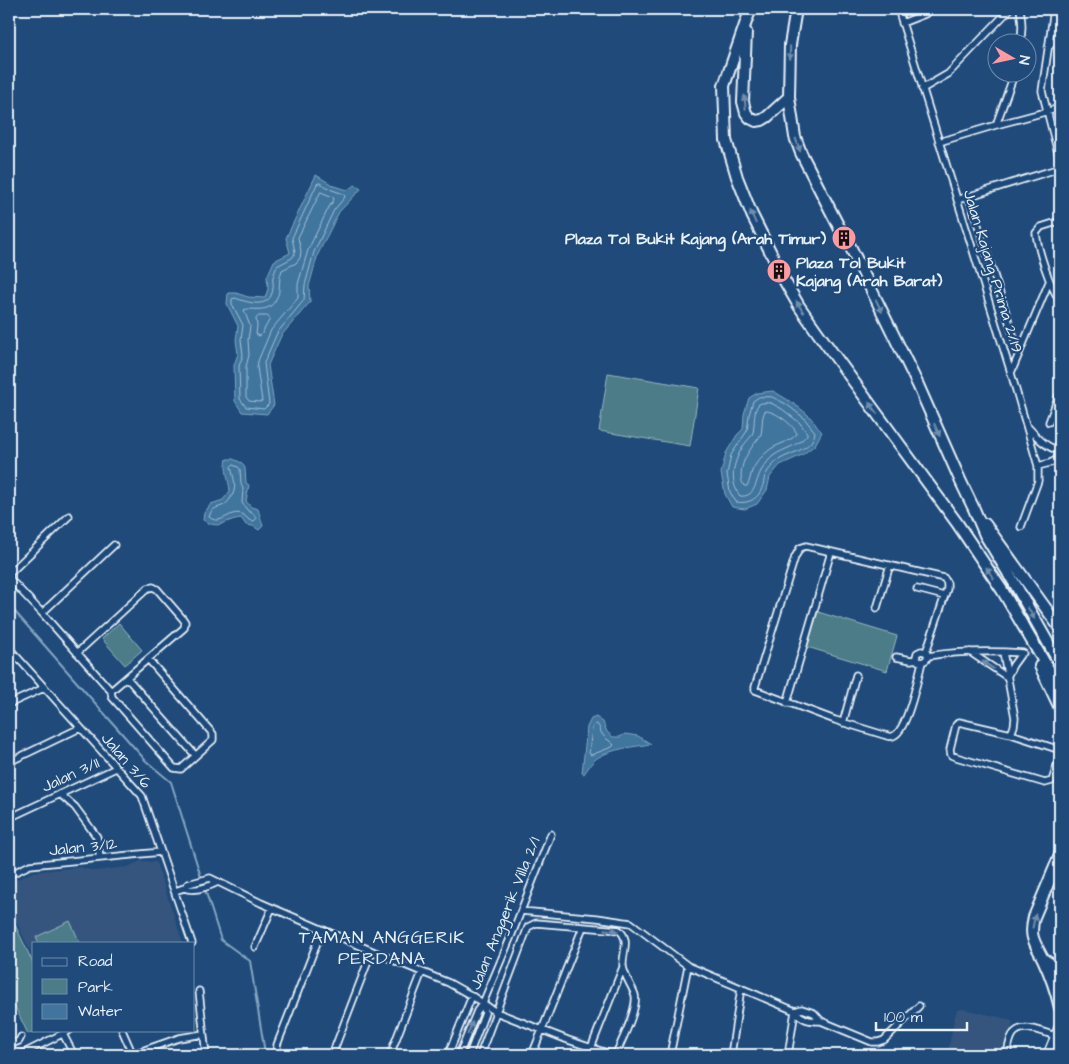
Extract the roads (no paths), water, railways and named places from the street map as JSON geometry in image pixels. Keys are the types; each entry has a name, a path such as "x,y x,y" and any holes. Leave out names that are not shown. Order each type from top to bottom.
{"highway":[{"path":"751,9 724,86 726,140 752,215 774,261"},
{"path":"796,9 790,45 789,97 795,137 840,228"},
{"path":"747,19 744,102 746,113 756,121 762,120 789,97"},
{"path":"850,246 918,385 985,536 1060,664"},
{"path":"784,280 818,333 957,523 1002,590 1060,689"},
{"path":"974,509 1060,628"},
{"path":"1002,590 1060,708"},
{"path":"1060,855 1032,925 1034,944 1042,958 1060,1008"},
{"path":"1042,958 1060,970"}],"main road":[{"path":"1048,1055 1060,1026"},
{"path":"1056,1055 1060,1047"}],"street":[{"name":"Jalan Kajang Prima 2/19","path":"898,9 1011,372 1038,466 1038,481 1021,527"},
{"path":"902,23 925,14 932,9"},
{"path":"922,89 948,74 1010,9"},
{"path":"1020,9 1023,32"},
{"path":"1053,11 1060,19"},
{"path":"1053,11 1042,91 1060,161"},
{"path":"1048,48 1060,36"},
{"path":"996,125 1011,82"},
{"path":"940,142 1060,108"},
{"path":"957,200 1060,168"},
{"path":"969,197 1019,352"},
{"path":"1060,221 1041,228 1036,233 1049,282 1060,301"},
{"path":"1011,372 1049,282"},
{"path":"1048,422 1060,392"},
{"path":"1026,424 1044,444 1060,451"},
{"path":"1038,466 1060,458"},
{"path":"69,516 9,576 111,691 112,697 174,768 181,769 212,740 213,734 148,659"},
{"path":"42,613 114,545"},
{"path":"896,657 920,661 926,660 947,583 944,578 806,546 800,548 795,557 755,687 757,692 844,723 892,737 896,735 906,719 920,661"},
{"path":"787,703 831,552"},
{"path":"877,608 890,565"},
{"path":"77,653 148,588 153,587 157,590 185,622 184,628 111,691"},
{"path":"917,589 944,596"},
{"name":"Jalan 3/6","path":"9,648 142,796 192,942"},
{"path":"920,661 916,657 917,653 921,651 927,654 969,652 1022,654 1013,664 1007,678"},
{"path":"969,652 1007,678"},
{"path":"1003,652 1015,718 1011,734"},
{"path":"844,723 856,675"},
{"path":"127,678 195,755"},
{"path":"9,704 44,688"},
{"path":"959,722 1011,734 1057,749 1060,755 1052,781 1045,783 951,755 950,749 956,725 959,722"},
{"path":"9,762 80,728"},
{"name":"Jalan 3/11","path":"9,818 116,768"},
{"path":"60,794 75,807 97,837 100,858"},
{"name":"Jalan Anggerik Villa 2/1","path":"459,1055 477,1010 483,1003 551,834"},
{"name":"Jalan 3/12","path":"9,875 30,865 162,852"},
{"path":"174,891 210,878 322,930 449,983 496,1012 610,1054 616,1054 636,1005 635,996 623,967"},
{"path":"188,887 211,885 218,882"},
{"path":"255,946 272,908"},
{"path":"521,911 631,923 688,966 794,1011 802,1009 814,1013 821,1021 872,1042 884,1040 919,1006"},
{"path":"480,1055 528,927 536,924 619,930 626,940 623,967 591,1048"},
{"path":"532,1055 583,927"},
{"path":"279,1052 277,1045 322,930"},
{"path":"332,1055 372,951"},
{"path":"670,1055 688,966"},
{"path":"390,1055 422,972"},
{"path":"731,1055 741,988"},
{"path":"199,991 206,1055"},
{"path":"448,1055 472,996"},
{"name":"Jalan Anggerik Villa 2/1","path":"469,1055 485,1013 483,1003"},
{"path":"788,1055 794,1011"},
{"path":"1006,1055 1012,1036 1022,1028 1030,1028 1056,1036"},
{"path":"20,1055 66,1032"},
{"path":"123,1032 133,1055 179,1038 203,1034"},
{"path":"63,1034 74,1055"},
{"path":"9,1045 19,1041 21,1037"}],"water":[{"path":"316,175 334,186 347,190 355,185 361,189 339,212 318,254 309,286 310,302 281,336 268,365 274,405 267,414 242,412 235,401 234,365 238,354 236,340 238,326 227,304 228,293 265,298 268,289 267,277 274,261 290,253 286,238"},
{"path":"773,391 809,416 822,432 815,445 802,455 780,465 770,477 767,490 757,504 745,509 732,507 725,494 721,473 726,453 743,429 744,414 749,398 757,393"},
{"path":"227,459 233,459 242,463 245,468 246,483 249,485 246,501 251,507 258,509 263,526 259,530 253,526 246,525 241,518 218,525 203,520 204,513 211,504 223,500 230,491 226,471"},
{"path":"596,717 603,722 607,732 613,737 620,737 625,734 638,736 651,744 624,748 603,755 593,761 584,774 582,773 587,727 591,719"}],"waterway":[{"path":"9,605 146,761 171,782 221,940 250,961 265,1053 269,1055"}],"tunnel":[{"path":"840,229 850,246"},
{"path":"775,261 784,280"},
{"path":"1023,653 1060,653"}],"place":[{"name":"Plaza Tol Bukit Kajang (Arah Timur)","path":"844,238"},
{"name":"Plaza Tol Bukit Kajang (Arah Barat)","path":"779,271"}],"district":[{"name":"TAMAN ANGGERIK PERDANA","path":"382,948"}]}
